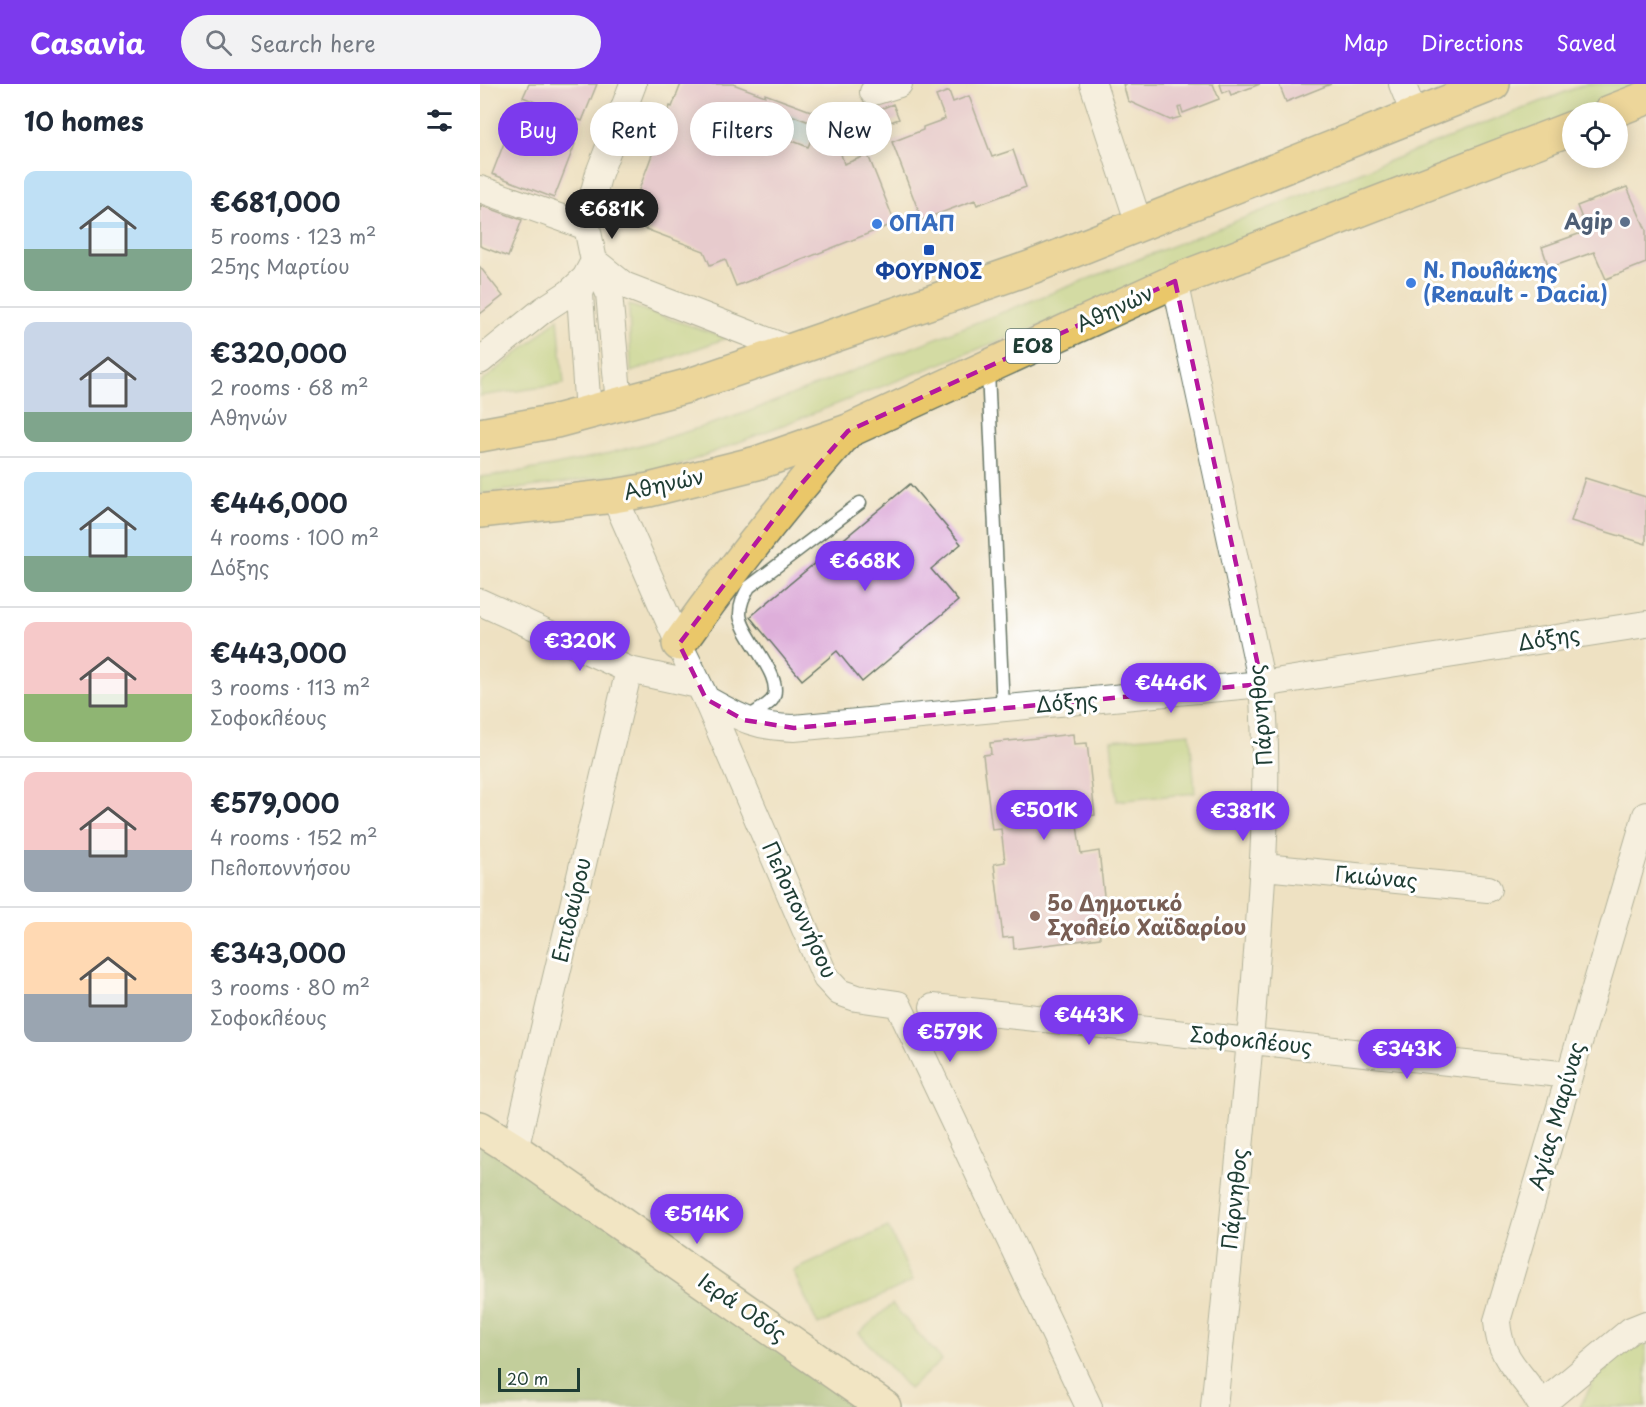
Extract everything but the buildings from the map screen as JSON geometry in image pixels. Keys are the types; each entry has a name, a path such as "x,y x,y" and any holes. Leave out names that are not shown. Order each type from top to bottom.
{"highway":[{"path":"480,435 588,413 687,386 1032,267 1494,84"},
{"path":"1628,105 1646,98"},
{"name":"Αθηνών","path":"480,511 650,490 757,463 848,431 1175,281 1562,132"},
{"path":"679,644 722,583 797,489 848,431"}],"main road":[{"name":"Ιερά Οδός","path":"480,1128 884,1407"}],"street":[{"path":"588,413 580,294 589,269 587,227 599,173 633,84"},
{"path":"873,92 898,84"},
{"path":"1093,84 1139,224"},
{"path":"1402,84 1415,116"},
{"path":"480,189 587,227"},
{"path":"589,269 624,285 792,350"},
{"path":"480,361 543,310 569,293 589,269"},
{"path":"589,269 609,293 619,404"},
{"name":"Πάρνηθος","path":"1175,281 1262,684 1267,770 1264,867 1250,1041 1214,1407"},
{"name":"Πελοποννήσου","path":"614,496 826,978 839,992 856,998 898,1004 1089,1407"},
{"path":"480,602 629,670 702,692"},
{"name":"Δόξης","path":"702,692 744,720 769,728 794,728 1262,684 1646,624"},
{"name":"Επιδαύρου","path":"515,1150 629,670"},
{"name":"Αγίας Μαρίνας","path":"1542,1406 1507,1360 1498,1335 1497,1321 1646,815"},
{"name":"Γκιώνας","path":"1264,867 1488,889"},
{"name":"Σοφοκλέους","path":"933,1007 1569,1075"},
{"path":"1542,1406 1631,1330 1646,1324"}],"lane":[{"path":"987,367 1003,709"},
{"path":"744,720 772,699 775,688 772,676 740,617 741,601 748,587 860,503"}],"highlighted area":[{"path":"1175,281 1262,684 794,728 744,720 706,699 679,644 797,489 848,431"}],"green space":[{"path":"1586,84 1646,84 1646,89 1612,102 1562,102 1562,122 675,467 480,494 480,477 581,460 680,434 745,413"},
{"path":"629,305 727,338 631,372"},
{"path":"558,318 564,384 480,396 480,383"},
{"path":"1190,733 1195,793 1117,801 1111,740"},
{"path":"480,1128 884,1407 480,1407"},
{"path":"888,1227 913,1281 818,1325 793,1271"},
{"path":"892,1304 942,1360 909,1389 859,1333"},
{"path":"1646,1337 1646,1407 1580,1407 1595,1378 1637,1341"}],"water":[{"path":"794,116 806,121 806,146 794,142"}],"place":[{"name":"Agip","path":"1625,222"},
{"name":"ΟΠΑΠ","path":"877,224"},
{"name":"ΦΟΥΡΝΟΣ","path":"929,250"},
{"name":"Ν. Πουλάκης (Renault - Dacia)","path":"1411,283"},
{"name":"5ο Δημοτικό Σχολείο Χαϊδαρίου","path":"1035,916"}]}
